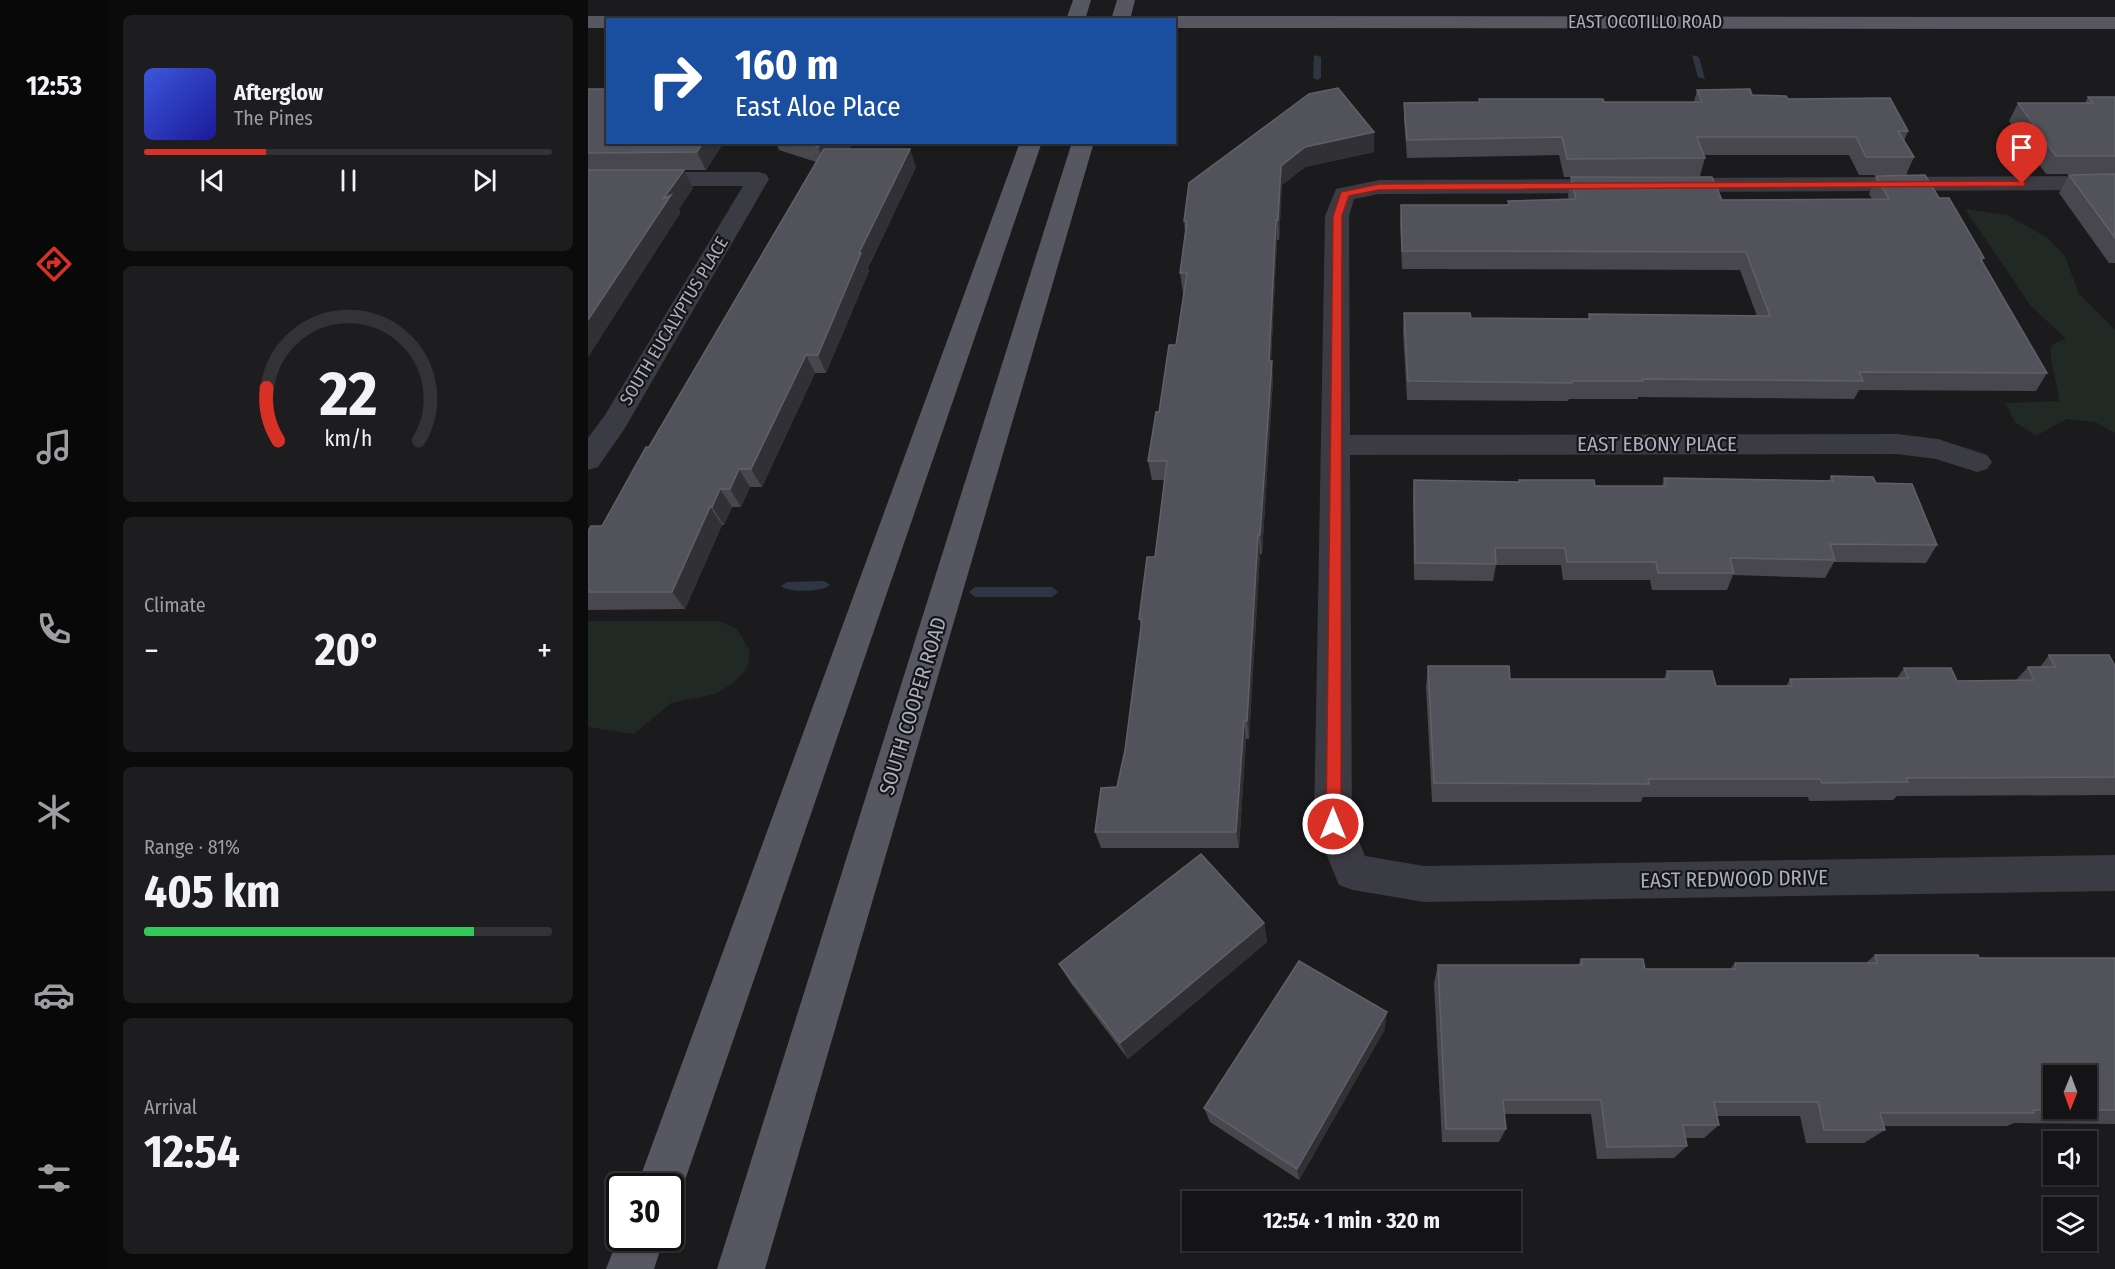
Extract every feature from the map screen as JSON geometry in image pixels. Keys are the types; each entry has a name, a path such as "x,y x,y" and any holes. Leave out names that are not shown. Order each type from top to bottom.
{"main road":[{"path":"1076,18 1082,0"},
{"path":"1121,18 1126,0"},
{"path":"588,22 606,22"},
{"name":"EAST OCOTILLO ROAD","path":"1176,22 2115,23"},
{"path":"665,1173 1030,144"},
{"name":"SOUTH COOPER ROAD","path":"741,1269 1082,144"},
{"path":"630,1269 637,1251"}],"street":[{"name":"SOUTH EUCALYPTUS PLACE","path":"588,179 758,179 601,421 588,460"},
{"path":"1335,445 1337,216 1344,194 1379,187 2115,183"},
{"name":"EAST EBONY PLACE","path":"1335,445 1897,444 1938,449 1977,462"},
{"name":"EAST REDWOOD DRIVE","path":"1335,445 1333,824 1353,872 1424,884 2115,873"}],"shaded area":[{"path":"1965,209 2007,215 2048,238 2065,256 2079,294 2115,330 2115,433 2095,422 2067,419 2036,436 2015,422 2005,403 2059,401 2051,360 2051,346 2066,339 2030,305"},
{"path":"588,621 719,621 737,629 750,651 747,669 733,683 716,694 671,703 634,734 588,727"}],"building":[{"path":"1338,88 1374,132 1305,147 1281,166 1269,361 1272,361 1260,535 1258,535 1247,721 1244,721 1236,832 1095,832 1101,788 1117,787 1125,750 1142,619 1139,619 1147,557 1155,557 1167,461 1148,461 1156,412 1159,412 1169,345 1176,345 1187,273 1180,273 1189,183 1309,94"},
{"path":"588,89 606,89 606,144 702,144 697,152 588,153"},
{"path":"1750,89 1752,95 1786,96 1788,99 1890,98 1908,131 1898,131 1914,157 1866,157 1856,137 1697,137 1705,158 1567,159 1562,137 1407,140 1404,103 1480,102 1479,99 1702,102 1697,90"},
{"path":"2088,97 2115,97 2115,156 2056,156 2018,103 2093,103"},
{"path":"824,149 910,149 859,253 861,253 818,355 806,355 751,469 739,469 730,489 720,489 672,592 588,592 588,531 591,526 602,526 646,447 649,447"},
{"path":"588,170 684,170 663,199 671,195 588,320"},
{"path":"2115,174 2115,238 2069,175"},
{"path":"1925,175 1939,198 1949,198 1984,258 1980,258 2047,373 1859,372 1863,381 1642,379 1643,381 1572,381 1572,383 1408,381 1404,313 1470,313 1471,318 1590,319 1589,314 1770,316 1746,252 1402,251 1401,205 1509,205 1508,201 1576,199 1571,177 1712,177 1722,200 1889,199 1876,176"},
{"path":"1831,476 1873,477 1876,483 1912,484 1937,545 1830,544 1835,560 1730,558 1734,573 1658,573 1656,562 1567,562 1565,548 1495,548 1496,564 1415,563 1414,480 1520,482 1519,480 1594,480 1595,486 1666,486 1664,478 1833,481"},
{"path":"2049,655 2109,655 2115,666 2115,777 1906,778 1908,782 1822,783 1820,779 1648,779 1649,784 1434,783 1428,666 1509,666 1510,679 1668,679 1667,671 1712,671 1716,686 1792,686 1790,679 1908,678 1904,668 1951,668 1957,681 2034,680 2028,667 2055,667"},
{"path":"1201,854 1264,923 1120,1043 1059,964"},
{"path":"1875,955 2115,958 2115,1110 2097,1110 2097,1065 2043,1065 2043,1110 2033,1110 2034,1113 1880,1113 1885,1130 1824,1130 1818,1102 1714,1102 1719,1125 1683,1125 1687,1146 1607,1147 1601,1100 1503,1100 1506,1129 1446,1129 1438,965 1582,965 1581,959 1643,959 1645,969 1736,969 1735,963 1877,963"},
{"path":"1299,961 1387,1012 1297,1169 1204,1108"}],"waterway":[{"path":"1317,57 1317,78"},
{"path":"1695,57 1702,77"},
{"path":"787,586 824,585"},
{"path":"975,592 1052,592"}],"route":[{"path":"1333,824 1337,216 1344,194 1379,187 2022,184"}]}
